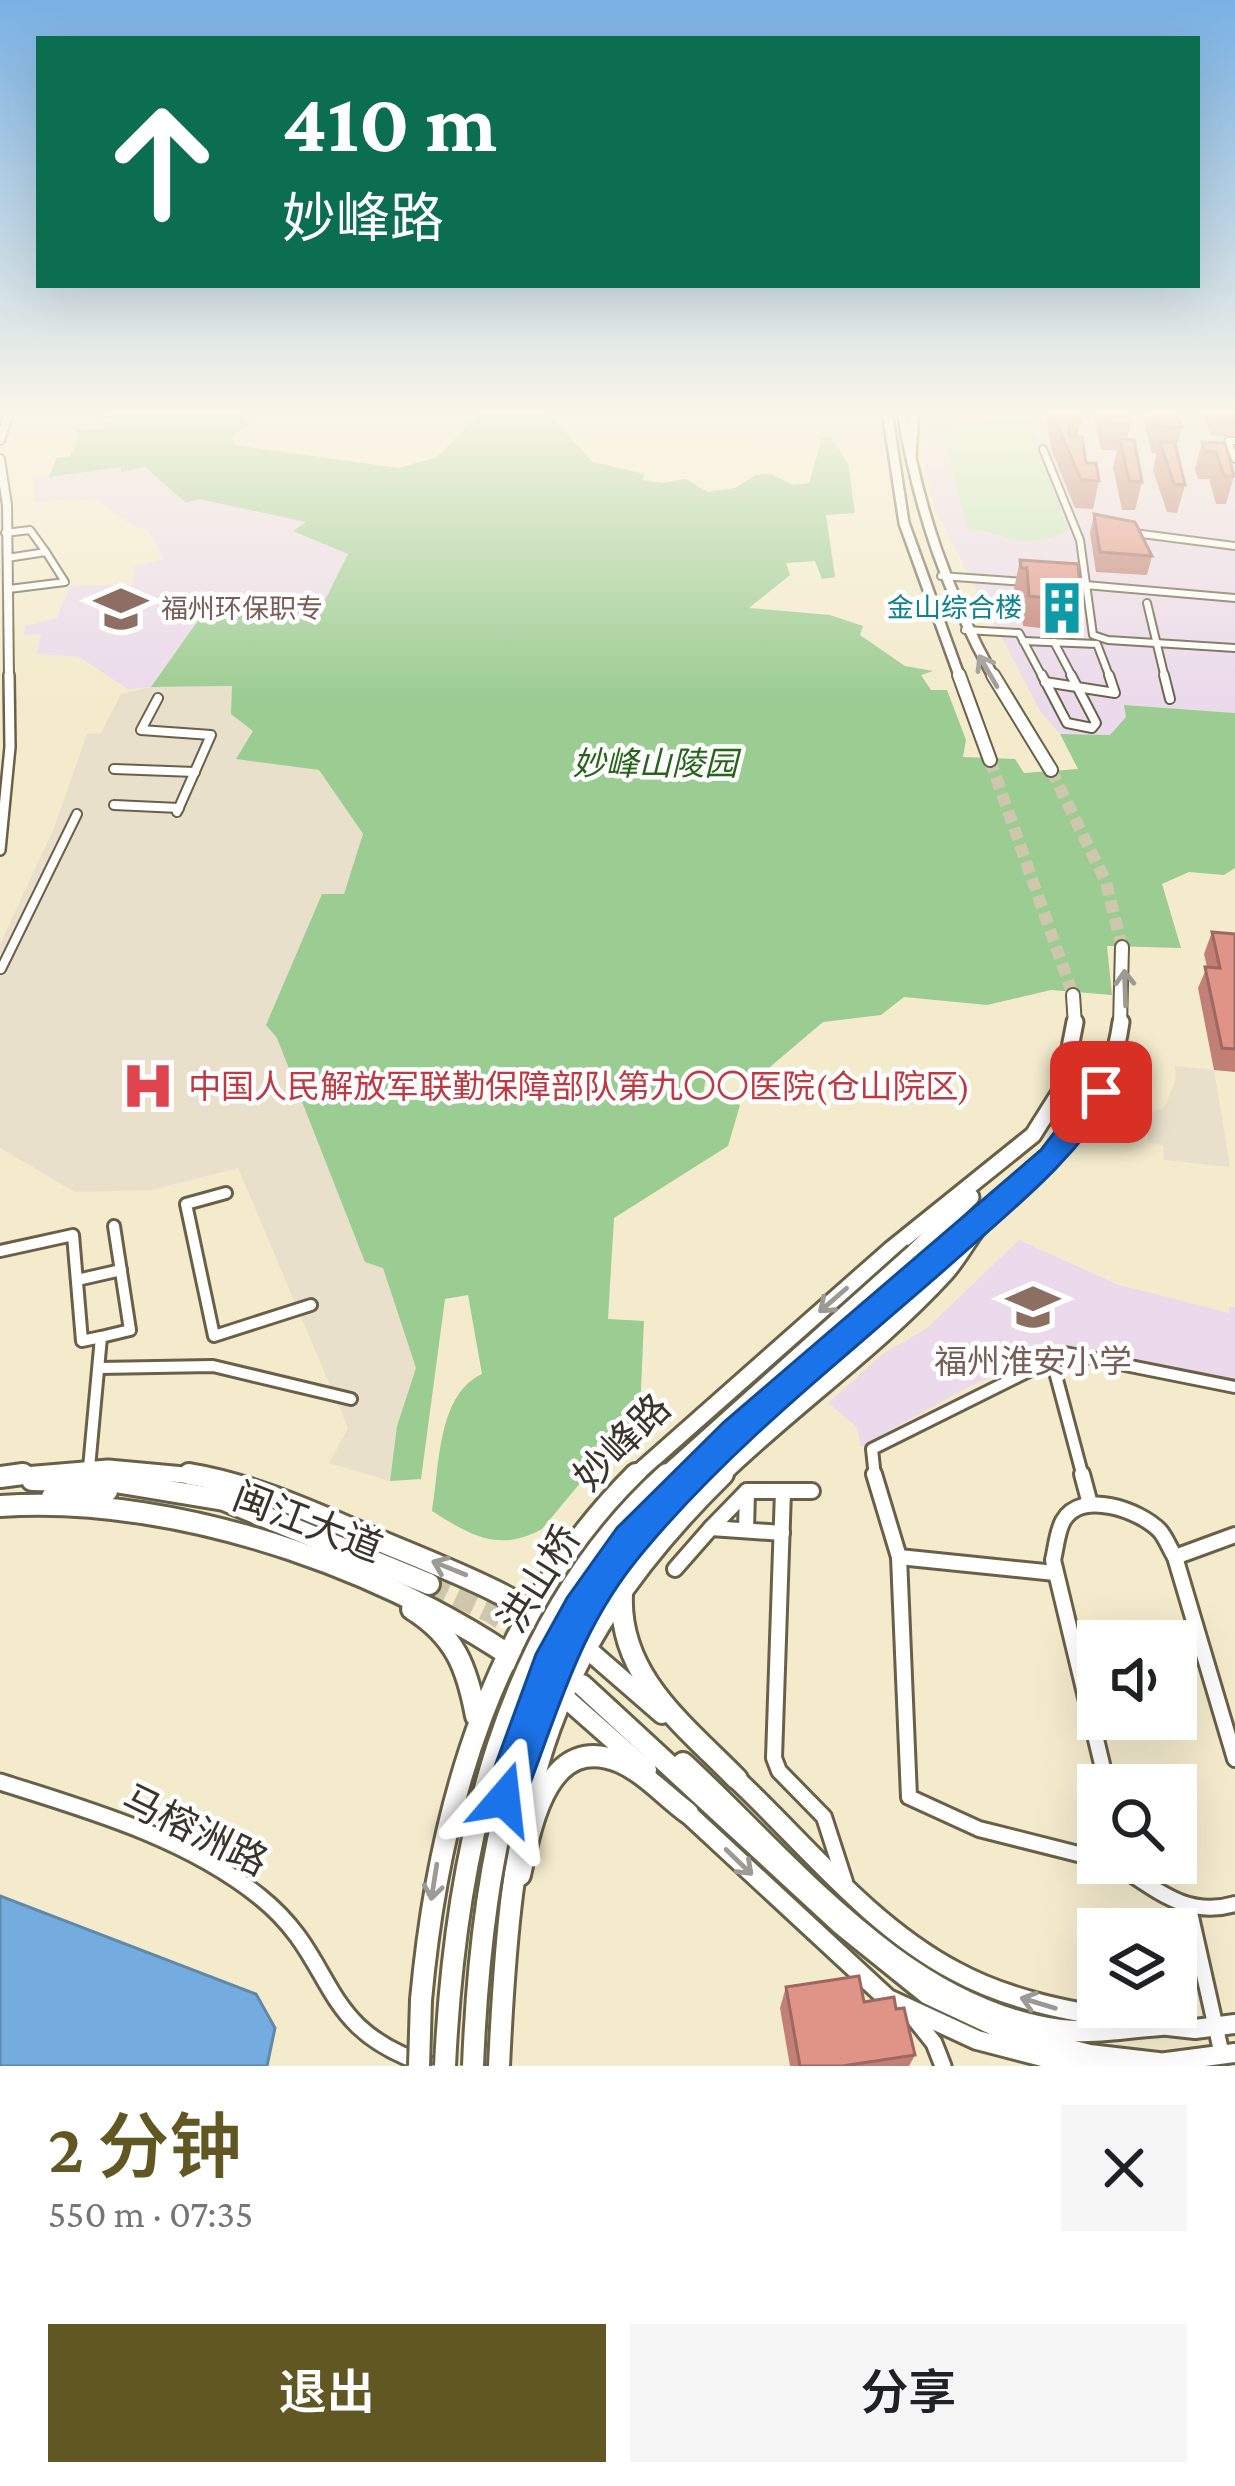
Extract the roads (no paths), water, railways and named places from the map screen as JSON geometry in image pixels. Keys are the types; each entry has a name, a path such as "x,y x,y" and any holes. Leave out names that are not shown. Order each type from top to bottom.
{"main road":[{"path":"901,507 990,760"},
{"path":"918,507 940,576 965,630 1051,770"},
{"path":"499,2066 512,1867 522,1810 577,1686 586,1648 623,1586 666,1530 940,1278 982,1221 1065,1143 1109,1077 1125,1020 1122,947"},
{"name":"妙峰路","path":"419,2066 434,1878 453,1789 476,1716 533,1607 586,1528 676,1435 916,1228 1009,1160 1048,1115 1064,1082 1075,1034 1072,995"},
{"path":"473,2066 482,1923 494,1840 536,1700 580,1611 662,1504 923,1257 1009,1160"},
{"path":"923,1257 982,1221"},
{"name":"洪山桥","path":"445,2066 453,1940 468,1839 501,1726 548,1624 600,1545 647,1492 923,1257"},
{"path":"0,1478 88,1468 177,1472 268,1496 533,1607 737,1779 904,1937 953,1970 1077,2012"},
{"path":"0,1478 115,1483 206,1496 285,1522 427,1587 200,1503 113,1491 29,1502"},
{"name":"闽江大道","path":"0,1506 29,1502 121,1506 196,1519 315,1559 455,1620 577,1686"},
{"path":"623,1586 619,1626 626,1656 737,1779"},
{"path":"377,1587 450,1636 462,1656 476,1716"},
{"path":"577,1686 688,1813 856,1972 908,2011 977,2040 1058,2061 1153,2065 1219,2056"},
{"path":"577,1686 871,1939 932,1983 1011,2017 1059,2030 1100,2028"},
{"path":"577,1686 841,1924 928,1994 1020,2037 1153,2065"},
{"path":"513,1903 541,1792 567,1765 592,1757 622,1763 688,1813"}],"street":[{"path":"0,850 6,824 9,589 3,507"},
{"path":"1065,507 1080,540 1093,635 1235,648"},
{"path":"1071,523 1084,525"},
{"path":"5,533 30,530 64,582 9,589"},
{"path":"1127,532 1235,546"},
{"path":"5,560 46,552"},
{"path":"940,576 1042,583"},
{"path":"1064,584 1235,598"},
{"path":"1148,603 1170,698"},
{"path":"965,630 1019,633 1066,723 1093,728 1096,723 1054,642"},
{"path":"1023,641 1097,644 1115,693 1045,682"},
{"path":"115,805 178,810 211,735 141,730 158,698"},
{"path":"114,769 195,772"},
{"path":"1,969 77,814"},
{"path":"226,1193 186,1204 214,1336 311,1305"},
{"path":"0,1251 73,1235 82,1341 101,1337 130,1330 114,1226"},
{"path":"77,1280 121,1270"},
{"path":"88,1468 101,1337"},
{"path":"1077,1854 979,1829 909,1797 899,1557 870,1461 872,1449 1051,1357 1072,1353 1235,1387"},
{"path":"1051,1357 1090,1504"},
{"path":"99,1369 140,1364 213,1366 351,1399"},
{"path":"746,1530 747,1490"},
{"path":"675,1569 747,1490 812,1491"},
{"path":"783,1491 774,1758 779,1772 824,1817 845,1882"},
{"path":"1102,1764 1055,1573 1053,1546 1067,1514 1090,1504 1120,1507 1150,1522 1174,1557 1235,1759"},
{"path":"711,1528 782,1533"},
{"path":"1174,1557 1235,1535"},
{"path":"899,1557 1055,1573"},
{"name":"马榕洲路","path":"0,1782 174,1848 238,1880 302,1938 332,2000 359,2033 388,2055 432,2066"},
{"path":"1145,1884 1161,1897 1189,1908 1233,1906 1235,1924"},
{"path":"1197,1944 1219,2056"},
{"path":"908,2011 934,2043 943,2066"}],"water":[{"path":"0,1896 256,1994 275,2028 267,2066 0,2066"}],"tunnel":[{"path":"990,760 1073,995"},
{"path":"1051,770 1106,882 1122,947"},
{"path":"429,1584 491,1613 564,1662"}],"place":[{"name":"金山综合楼","path":"1062,608"},
{"name":"福州环保职专","path":"121,609"},
{"name":"中国人民解放军联勤保障部队第九〇〇医院(仓山院区)","path":"148,1086"},
{"name":"福州淮安小学","path":"1033,1307"}],"park label":[{"name":"妙峰山陵园","path":"655,763"}]}
